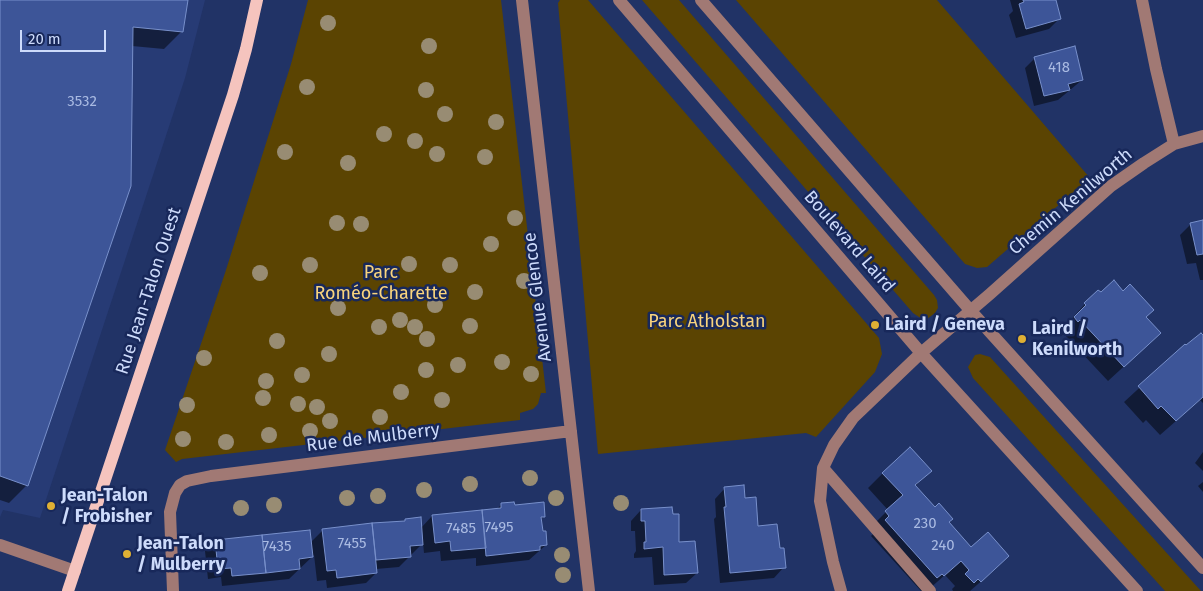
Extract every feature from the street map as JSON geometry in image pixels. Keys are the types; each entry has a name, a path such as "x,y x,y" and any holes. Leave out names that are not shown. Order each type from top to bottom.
{"main road":[{"name":"Rue Jean-Talon Ouest","path":"68,591 233,96 257,0"}],"street":[{"name":"Avenue Glencoe","path":"522,0 589,591"},
{"name":"Boulevard Laird","path":"619,0 921,353 1137,591"},
{"path":"701,0 970,310 1203,568"},
{"path":"1142,0 1174,144"},
{"name":"Chemin Kenilworth","path":"841,591 820,501 824,468 834,445 853,418 921,353 1111,186 1174,144 1203,136"},
{"name":"Rue de Mulberry","path":"173,591 170,512 175,493 180,485 194,479 571,431"},
{"path":"824,468 930,591"},
{"path":"0,545 75,571"}],"shaded area":[{"path":"0,0 205,0 185,78 40,518 3,510 0,517"}],"green space":[{"name":"Parc Roméo-Charette","path":"308,0 501,0 546,393 541,393 538,404 533,409 520,413 520,420 182,459 176,462 165,450 225,273 291,64"},
{"name":"Parc Atholstan","path":"560,0 588,0 879,338 882,354 875,372 816,437 806,433 598,454 558,3"},
{"path":"642,0 679,0 934,295 938,308 935,313 927,319 922,319 913,313"},
{"path":"736,0 937,0 1090,178 987,267 977,268 965,264"},
{"path":"980,354 990,357 1201,591 1165,591 973,378 968,367 975,355"}],"building":[{"path":"0,0 188,0 183,32 133,27 131,186 28,486 0,476"},
{"path":"1023,0 1056,0 1061,19 1026,29 1019,4 1024,2"},
{"path":"1075,46 1083,80 1068,84 1070,90 1044,96 1034,57"},
{"path":"1203,220 1203,254 1197,255 1190,223"},
{"path":"1114,280 1123,291 1130,284 1154,310 1146,317 1161,333 1124,367 1080,320 1078,322 1074,317 1086,305 1084,303 1098,290 1101,292"},
{"path":"1201,333 1203,335 1203,397 1176,421 1161,406 1158,409 1138,386 1185,344"},
{"path":"910,447 932,471 915,485 935,507 939,503 953,519 949,522 971,547 988,532 1009,556 981,582 978,579 974,583 965,574 969,570 961,561 944,576 942,574 937,578 885,520 889,516 885,511 903,495 882,473"},
{"path":"744,485 745,498 756,497 758,526 777,524 780,548 784,548 786,568 730,573 724,487"},
{"path":"514,502 515,505 544,502 545,517 541,517 543,531 546,531 547,545 540,546 540,550 486,556 482,510 501,508 501,503"},
{"path":"672,507 673,514 679,514 679,542 695,541 698,573 664,575 663,547 644,549 644,542 646,542 645,521 641,521 641,509"},
{"path":"482,510 486,548 451,551 450,541 435,543 432,515"},
{"path":"421,517 423,545 410,546 411,557 376,560 372,523 405,521 405,519"},
{"path":"372,523 377,573 337,578 336,570 327,571 322,529"},
{"path":"310,530 313,557 299,559 300,569 266,573 262,535"},
{"path":"262,535 266,573 232,576 231,568 218,569 215,540"}],"place":[{"name":"Laird / Geneva","path":"875,325"},
{"name":"Laird / Kenilworth","path":"1022,339"},
{"name":"Jean-Talon / Frobisher","path":"51,506"},
{"name":"Jean-Talon / Mulberry","path":"127,554"}]}
